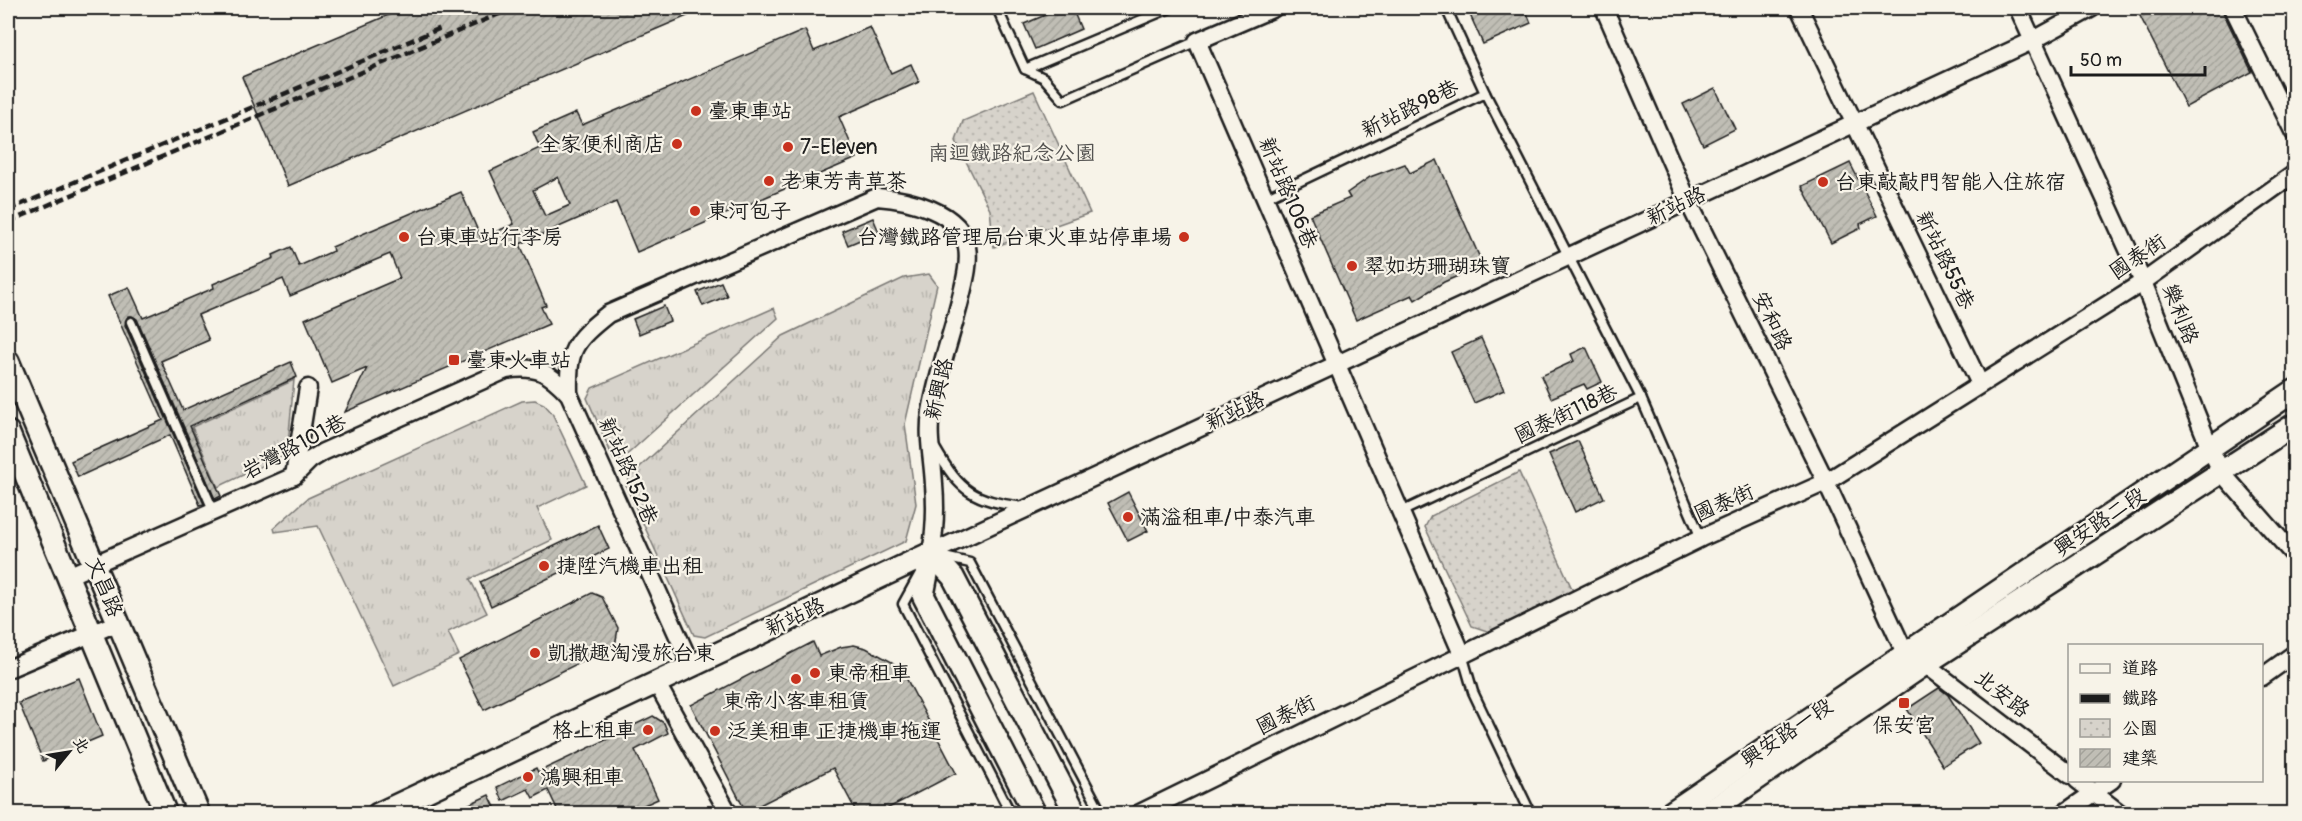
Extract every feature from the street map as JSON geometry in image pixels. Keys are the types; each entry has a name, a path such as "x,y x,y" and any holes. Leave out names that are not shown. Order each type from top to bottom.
{"street":[{"path":"1197,41 1274,8"},
{"name":"安和路","path":"1604,8 1688,201 1826,482 1905,653"},
{"name":"新站路55巷","path":"1799,8 1980,384"},
{"name":"樂利路","path":"2018,8 2143,282 2222,473 2295,555"},
{"name":"新站路","path":"378,813 1027,507 2032,41 2092,8"},
{"path":"2233,8 2295,133"},
{"name":"新站路106巷","path":"1197,41 1462,654"},
{"name":"國泰街","path":"1138,813 1701,538 1826,482 2143,282 2295,174"},
{"name":"新興路","path":"569,394 572,351 584,333 608,314 877,197 900,199 928,207 958,228 967,244 965,280 931,412 929,438 935,520 923,595 1035,813"},
{"name":"文昌路","path":"8,361 200,813"},
{"name":"岩灣路101巷","path":"68,576 294,476 310,460 323,452 506,370 524,367 536,369 555,380 569,394"},
{"path":"294,476 308,388"},
{"name":"興安路二段","path":"1905,653 2295,392"},
{"name":"新站路152巷","path":"569,394 691,665"},
{"name":"興安路二段","path":"1925,664 2295,425"},
{"name":"文昌路","path":"8,432 166,813"},
{"path":"931,554 953,577 1076,813"},
{"path":"8,669 119,622"},
{"name":"北安路","path":"1905,653 1925,664 2068,773"},
{"name":"興安路一段","path":"1669,813 1905,653"},
{"path":"2263,676 2295,654"},
{"name":"興安路一段","path":"1706,813 1925,664"},
{"path":"656,682 729,813"},
{"path":"2079,782 2121,813"},
{"path":"2063,813 2109,782"}],"lane":[{"path":"997,8 1025,69 1044,78 1063,100 1197,41"},
{"path":"1025,69 1170,8"},
{"name":"新站路98巷","path":"1265,198 1485,93 1446,8"},
{"path":"1485,93 1641,398"},
{"path":"131,322 214,512"},
{"name":"國泰街118巷","path":"1401,512 1641,398 1701,538"},
{"path":"929,438 949,473 967,492 999,504 1027,507"},
{"path":"931,554 970,563 1102,813"},
{"name":"新興路","path":"931,554 903,604 1011,813"},
{"path":"1462,654 1473,692 1531,813"}],"green space":[{"name":"南迴鐵路紀念公園","path":"1034,91 1090,213 994,247 990,210 956,141 963,121"},
{"path":"929,274 937,285 905,424 916,504 906,541 705,637 694,635 626,486 631,475 783,336 904,278"},
{"path":"774,308 778,318 620,461 614,460 587,398 592,388"},
{"path":"294,380 287,454 218,487 192,427"},
{"path":"535,400 544,404 552,413 586,485 537,508 552,540 470,579 487,613 448,632 459,655 394,686 318,526 275,532 274,528 308,498 522,401"},
{"path":"1519,472 1573,591 1490,632 1472,626 1425,527 1431,516"}],"building":[{"path":"405,8 706,8 288,186 242,77"},
{"path":"1062,8 1072,8 1081,29 1035,49 1024,24"},
{"path":"1467,8 1525,8 1531,23 1483,44"},
{"path":"2136,8 2221,8 2252,72 2186,107"},
{"path":"870,27 891,73 911,64 919,82 839,117 857,158 637,252 616,202 520,244 546,305 541,307 549,324 345,412 367,368 332,383 305,319 400,278 390,254 290,296 283,279 198,315 209,340 161,361 183,410 291,362 297,377 190,426 221,496 215,499 137,319 128,316 125,325 204,504 200,505 170,435 78,477 71,461 163,420 108,296 129,287 143,318 214,288 213,284 274,258 273,255 291,247 299,266 333,251 332,247 461,192 481,238 514,224 490,171 540,148 533,132 576,113 582,125 805,30 814,51","holes":["558,177 570,205 545,216 533,190"]},
{"path":"1715,88 1735,129 1703,145 1683,104"},
{"path":"1437,160 1483,265 1444,282 1415,300 1412,295 1356,320 1310,215 1350,198 1347,193 1370,177 1405,164 1410,173"},
{"path":"1850,163 1877,216 1860,224 1861,228 1831,243 1802,186"},
{"path":"873,218 879,232 848,245 842,231"},
{"path":"721,282 727,296 703,306 697,292"},
{"path":"664,306 670,321 639,334 633,319"},
{"path":"1481,338 1504,390 1474,403 1451,352"},
{"path":"1586,347 1602,382 1587,389 1584,384 1551,398 1541,376 1574,361 1571,354"},
{"path":"1578,441 1604,498 1575,512 1549,454"},
{"name":"滿溢租車/中泰汽車","path":"1128,492 1148,531 1128,541 1108,503"},
{"name":"捷陞汽機車出租","path":"598,525 609,549 491,606 480,582"},
{"name":"凱撒趣淘漫旅台東","path":"592,593 602,597 618,628 616,641 611,647 484,710 459,660"},
{"path":"813,642 819,656 841,647 854,645 866,648 892,662 904,674 956,773 879,813 857,813 833,768 746,812 691,705"},
{"path":"79,678 102,736 43,761 19,703"},
{"path":"1939,688 1948,695 1979,743 1943,766 1907,709"},
{"path":"653,716 664,723 668,733 635,750 658,799 626,813 559,813 548,790 533,798 528,789 503,801 497,787 536,768 538,772"},
{"path":"489,795 498,813 450,813"}],"railway":[{"path":"8,222 513,8"},
{"path":"8,210 441,28"}],"place":[{"name":"臺東車站","path":"696,111"},
{"name":"全家便利商店","path":"677,144"},
{"name":"7-Eleven","path":"788,147"},
{"name":"老東芳青草茶","path":"769,181"},
{"name":"台東敲敲門智能入住旅宿","path":"1823,182"},
{"name":"東河包子","path":"695,211"},
{"name":"台東車站行李房","path":"404,237"},
{"name":"台灣鐵路管理局台東火車站停車場","path":"1184,237"},
{"name":"翠如坊珊瑚珠寶","path":"1352,266"},
{"name":"臺東火車站","path":"454,360"},
{"name":"滿溢租車/中泰汽車","path":"1128,517"},
{"name":"捷陞汽機車出租","path":"544,566"},
{"name":"凱撒趣淘漫旅台東","path":"535,653"},
{"name":"東帝租車","path":"815,673"},
{"name":"東帝小客車租賃","path":"796,679"},
{"name":"保安宮","path":"1904,703"},
{"name":"格上租車","path":"648,730"},
{"name":"泛美租車 正捷機車拖運","path":"715,731"},
{"name":"鴻興租車","path":"528,777"}]}
